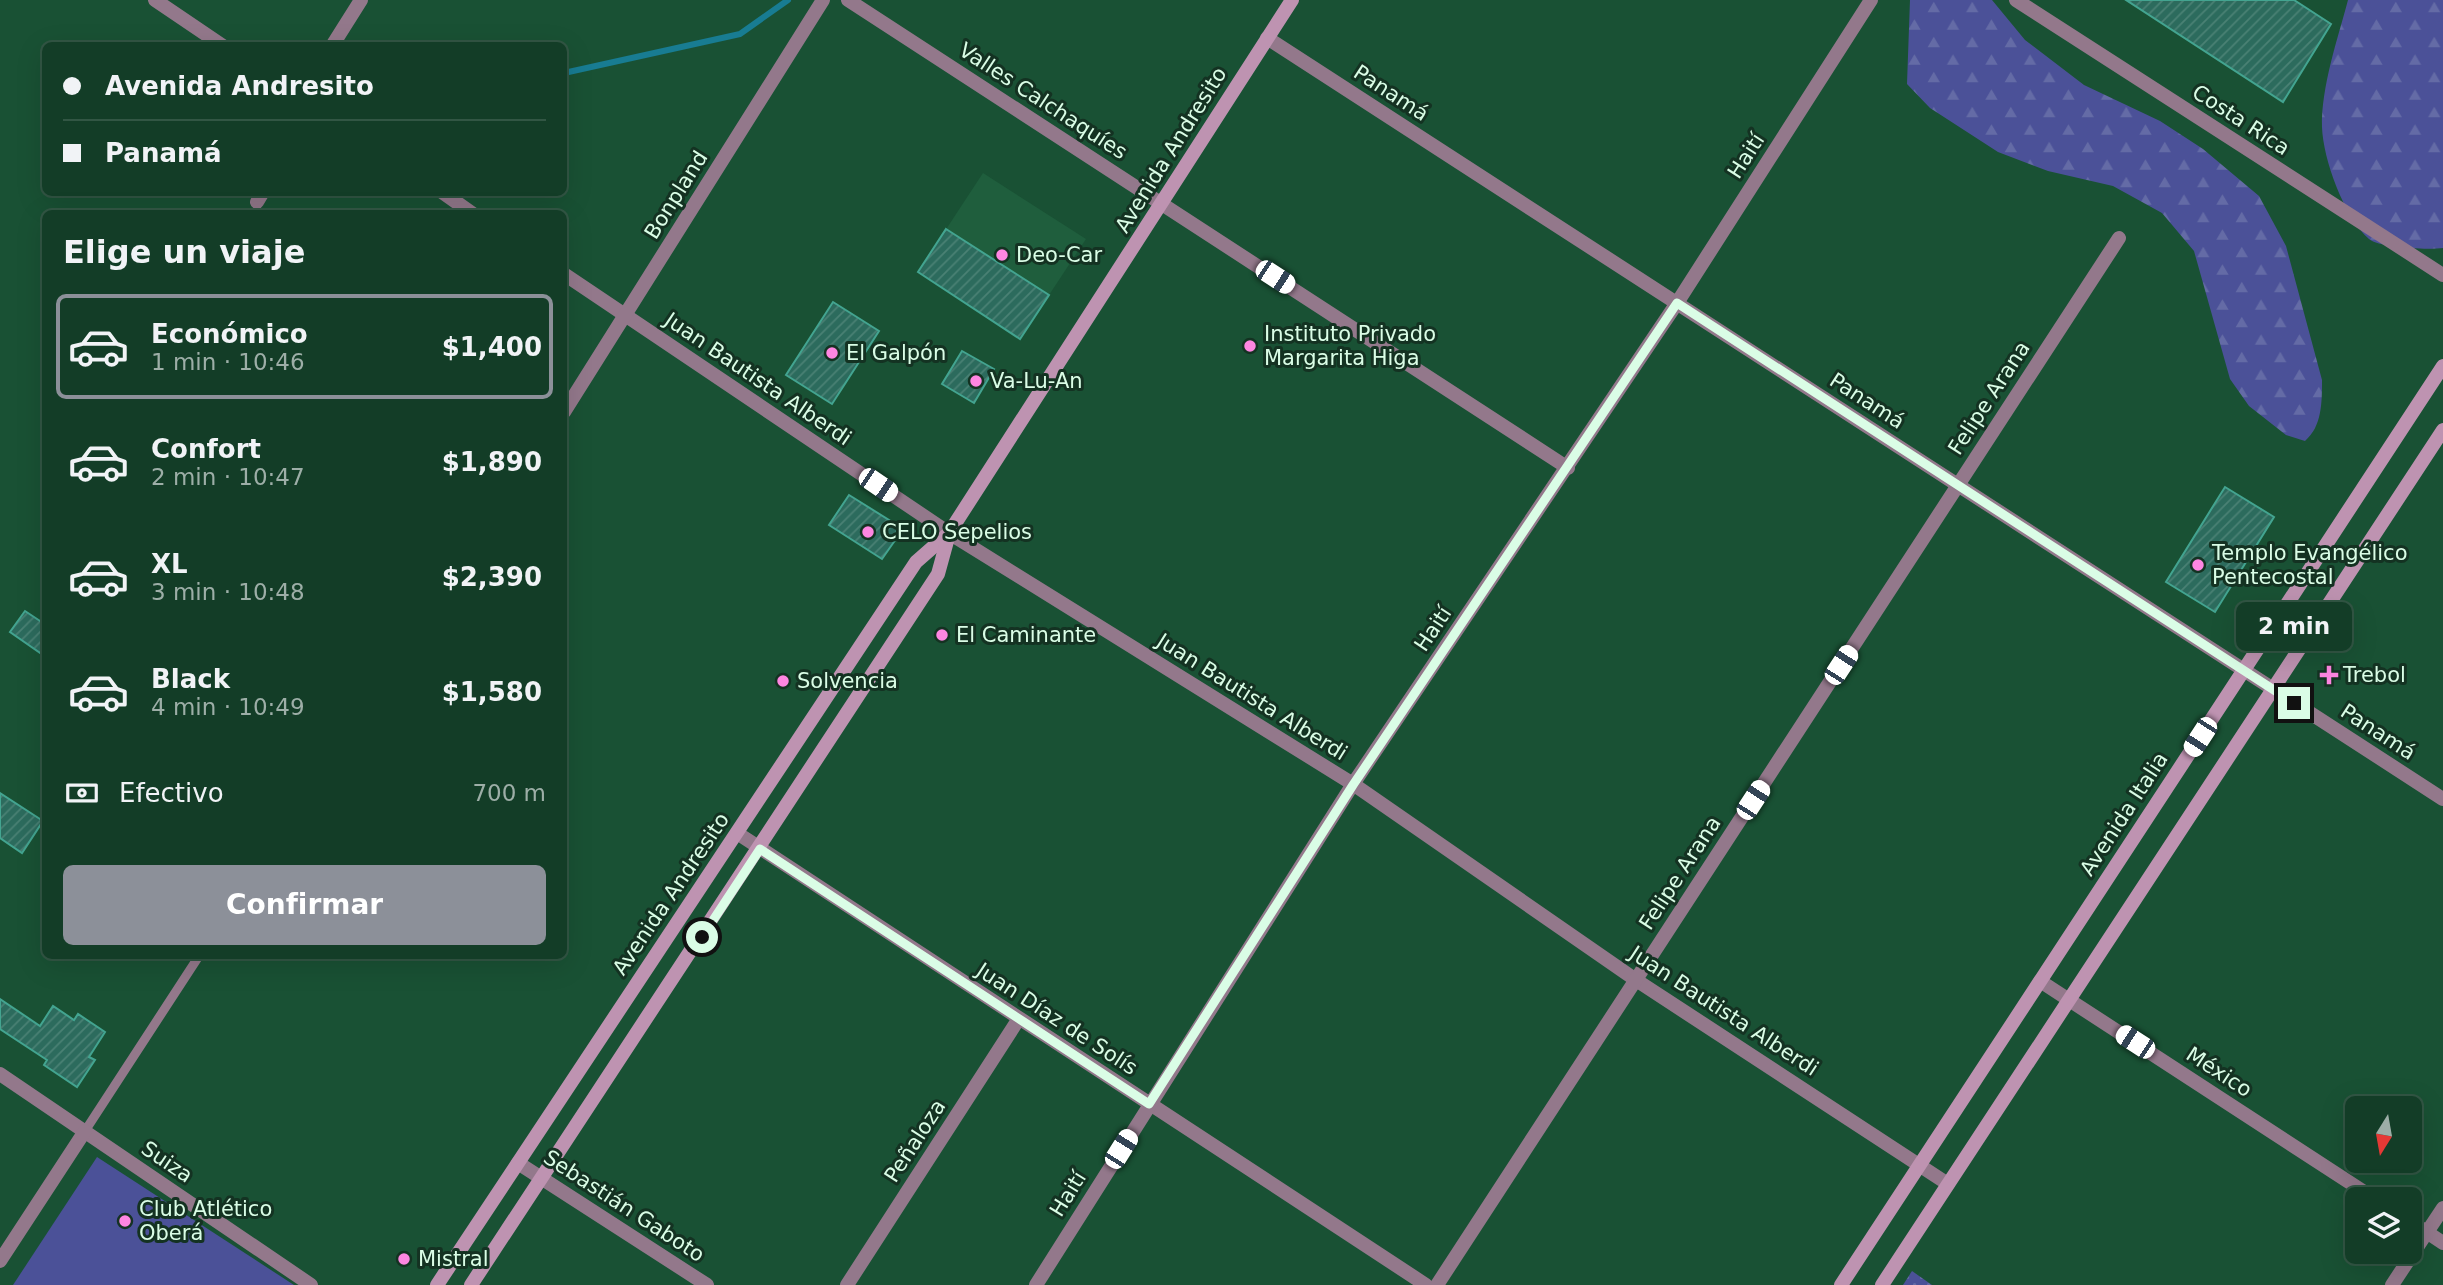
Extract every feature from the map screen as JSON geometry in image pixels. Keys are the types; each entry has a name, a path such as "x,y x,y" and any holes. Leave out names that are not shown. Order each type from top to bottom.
{"main road":[{"name":"Avenida Andresito","path":"437,1285 916,562 949,533 1292,0"},
{"name":"Avenida Italia","path":"1841,1285 2443,366"},
{"path":"1882,1285 2443,430"},
{"name":"Avenida Andresito","path":"471,1285 760,849 938,574 949,533"}],"street":[{"path":"155,0 217,42"},
{"path":"335,42 361,0"},
{"name":"Bonpland","path":"567,407 824,0"},
{"name":"Valles Calchaquíes","path":"848,0 1567,468"},
{"name":"Haití","path":"1036,1285 1353,785 1677,303 1871,0"},
{"name":"Costa Rica","path":"2016,0 2443,275"},
{"name":"Panamá","path":"1267,38 2443,799"},
{"path":"448,196 467,210"},
{"name":"Felipe Arana","path":"1437,1285 2119,238"},
{"name":"Juan Bautista Alberdi","path":"567,276 949,533 1353,785 1636,980 1948,1184"},
{"name":"Juan Díaz de Solís","path":"737,833 1018,1020 1426,1285"},
{"name":"México","path":"2040,981 2357,1187"},
{"name":"Peñaloza","path":"847,1285 1018,1020"},
{"name":"Suiza","path":"0,1074 311,1285"},
{"path":"0,1261 85,1131"},
{"name":"Sebastián Gaboto","path":"518,1163 707,1285"},
{"path":"2392,1285 2443,1208"},
{"path":"2422,1229 2443,1243"}],"lane":[{"path":"85,1131 197,959"}],"shaded area":[{"name":"Deo-Car","path":"983,173 1086,239 1020,339 918,272"}],"green space":[{"path":"1910,0 1992,0 2025,40 2084,85 2160,121 2203,149 2259,196 2286,246 2322,380 2318,421 2305,441 2286,435 2249,406 2230,379 2194,251 2162,213 2113,186 2048,171 1998,152 1930,108 1907,84"},
{"path":"2348,0 2443,0 2443,248 2393,246 2369,239 2351,217 2336,187 2323,140 2322,112 2331,63"},
{"name":"Club Atlético Oberá","path":"97,1157 294,1285 13,1285"},
{"path":"1912,1271 1932,1285 1903,1285"}],"building":[{"path":"2126,0 2294,0 2331,24 2283,102"},
{"path":"946,229 1049,295 1020,339 918,272"},
{"name":"El Galpón","path":"833,302 879,331 832,404 786,375"},
{"path":"962,351 994,369 974,403 942,384"},
{"path":"2225,487 2274,517 2215,612 2166,582"},
{"name":"CELO Sepelios","path":"849,495 897,525 896,539 882,559 829,525"},
{"path":"25,611 42,622 42,654 10,632"},
{"path":"0,793 42,820 22,853 0,838"},
{"path":"0,999 40,1026 53,1006 74,1020 78,1014 105,1032 89,1057 95,1060 77,1087 44,1065 47,1060 0,1029"}],"waterway":[{"path":"567,72 740,34 788,0"}],"place":[{"name":"Deo-Car","path":"1002,255"},
{"name":"Instituto Privado Margarita Higa","path":"1250,346"},
{"name":"El Galpón","path":"832,353"},
{"name":"Va-Lu-An","path":"976,381"},
{"name":"CELO Sepelios","path":"868,532"},
{"name":"Templo Evangélico Pentecostal","path":"2198,565"},
{"name":"El Caminante","path":"942,635"},
{"name":"Trebol","path":"2329,675"},
{"name":"Solvencia","path":"783,681"},
{"name":"Club Atlético Oberá","path":"125,1221"},
{"name":"Mistral","path":"404,1259"}],"route":[{"path":"702,937 760,849 1149,1104 1353,785 1677,303 2294,703"}]}
